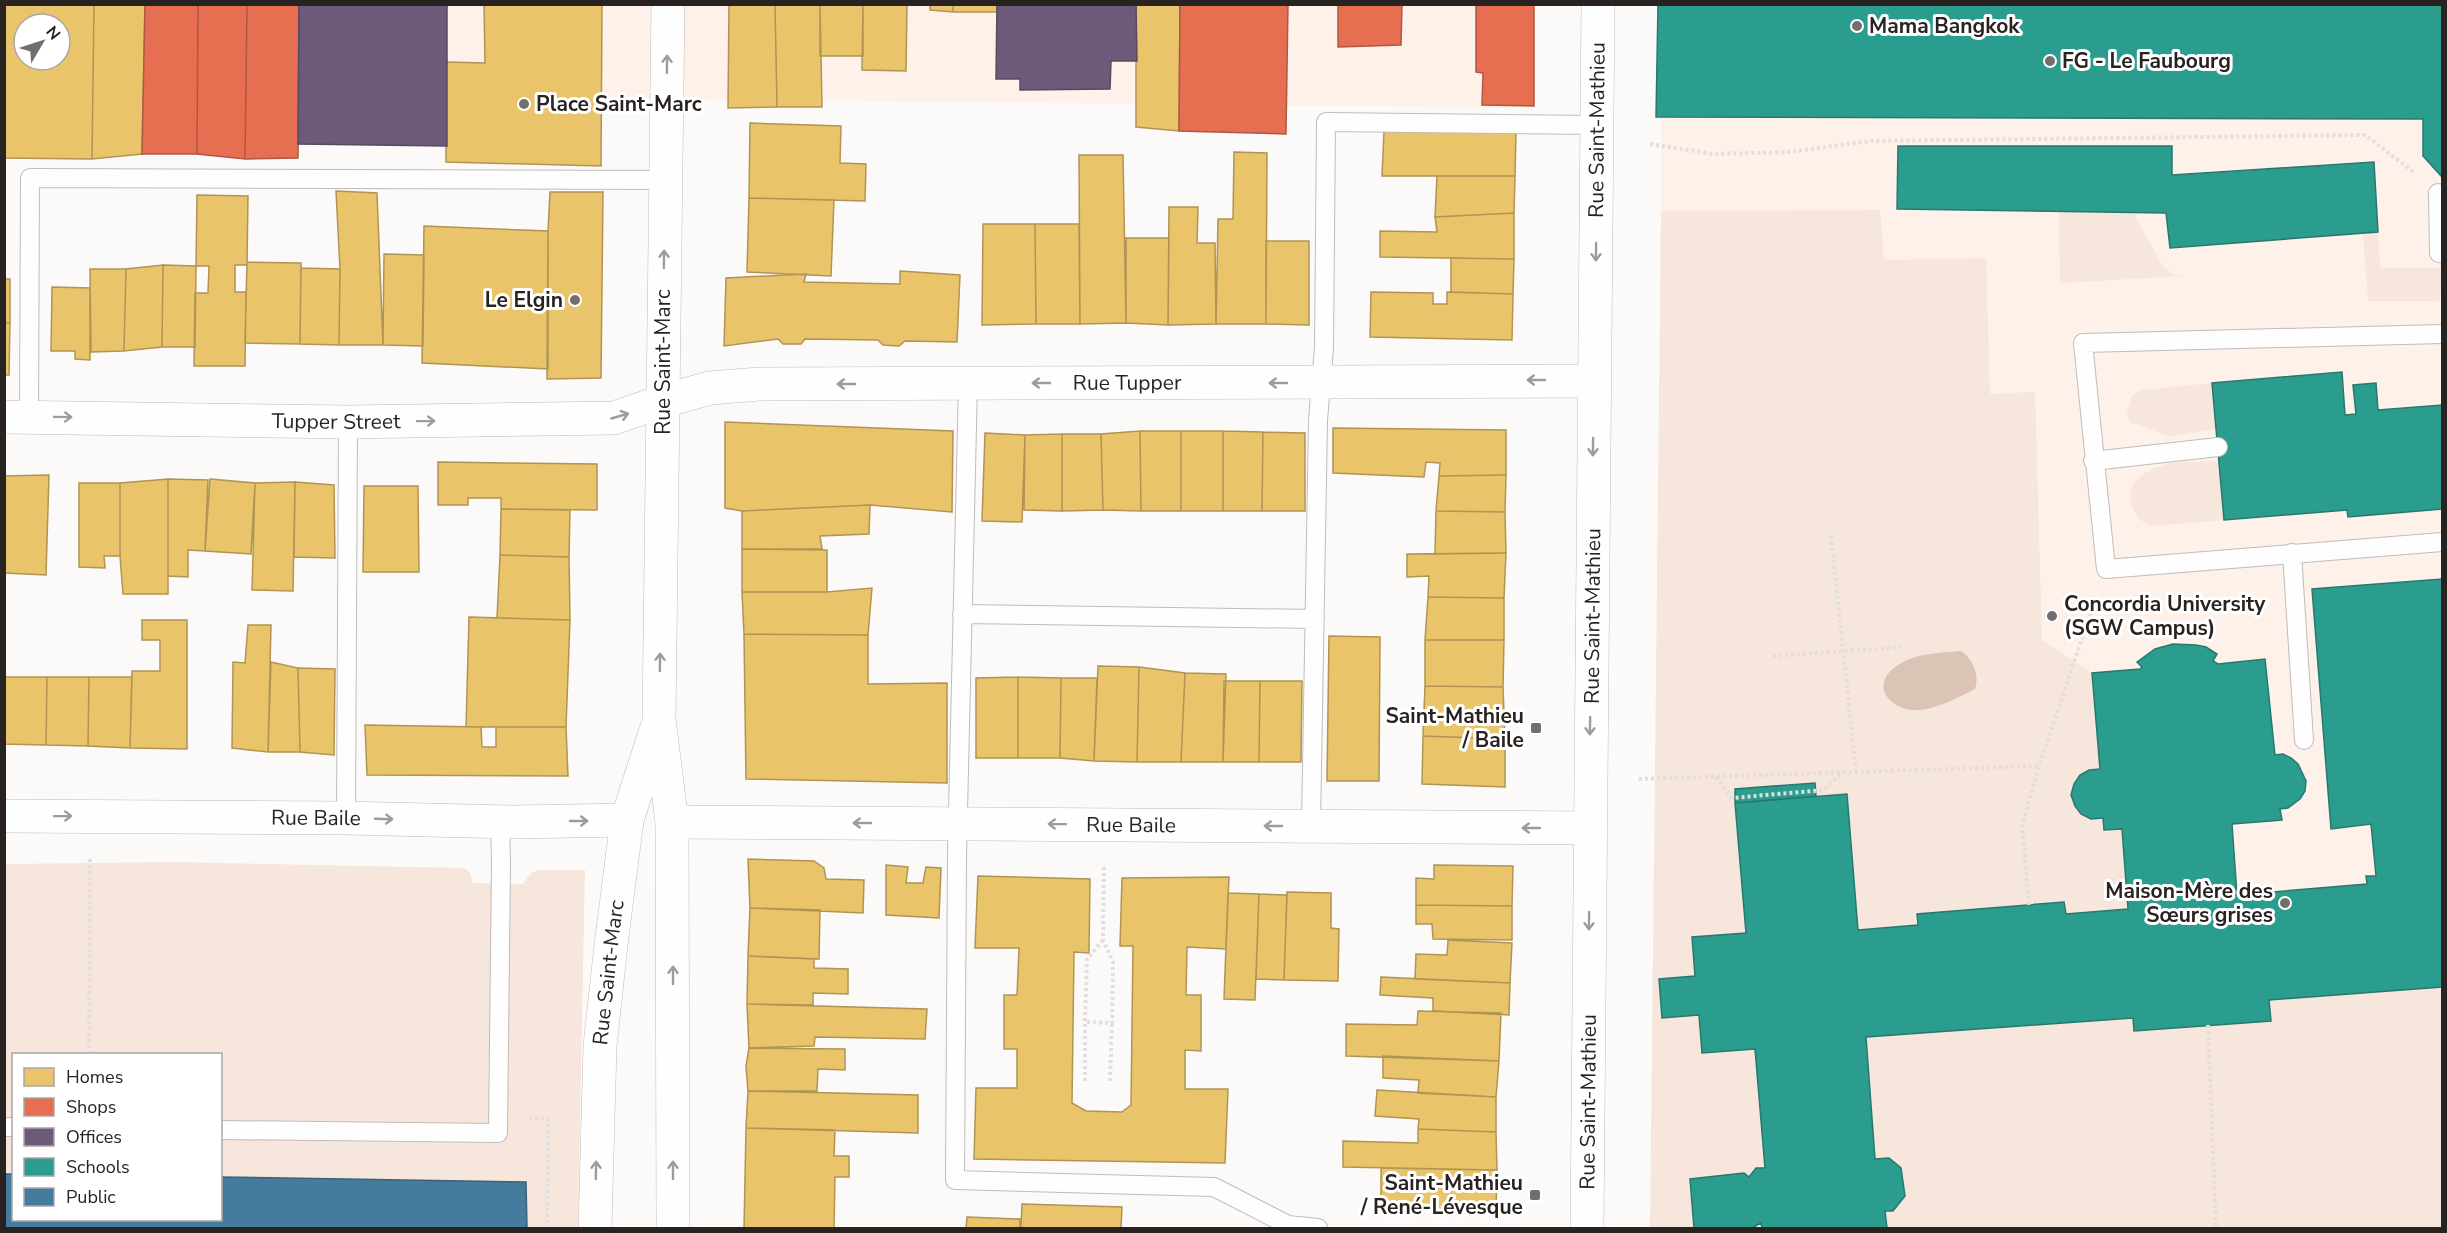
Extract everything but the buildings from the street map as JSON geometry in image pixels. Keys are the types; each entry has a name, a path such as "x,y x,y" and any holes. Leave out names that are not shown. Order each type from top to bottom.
{"street":[{"name":"Rue Saint-Marc","path":"668,4 659,720 672,822 673,1228"},
{"name":"Rue Saint-Mathieu","path":"1587,1228 1598,4"},
{"name":"Rue Tupper","path":"663,401 723,385 1595,381"},
{"name":"Tupper Street","path":"17,417 348,422 614,418 663,401"},
{"name":"Rue Saint-Marc","path":"595,1228 600,1046 627,820 659,720"},
{"name":"Rue Baile","path":"4,816 346,818 500,822 627,820"},
{"name":"Rue Baile","path":"672,822 1590,828"}],"lane":[{"path":"1311,826 1318,420 1324,348 1326,122 1597,125"},
{"path":"17,417 30,178 665,180"},
{"path":"2438,193 2439,253 2442,253"},
{"path":"2442,334 2083,343 2093,461 2106,569 2442,542"},
{"path":"968,383 958,823 955,1180 1214,1187 1282,1223 1299,1228 1318,1228"},
{"path":"346,818 348,422"},
{"path":"2093,461 2218,447"},
{"path":"2292,553 2304,740"},
{"path":"962,614 1315,619"},
{"path":"222,1130 498,1133 500,822"}],"path":[{"path":"1650,144 1713,154 1788,152 1871,141 2365,135 2404,164"},
{"path":"1831,536 1856,772"},
{"path":"2029,905 2022,825 2039,766 2106,569"},
{"path":"1773,656 1902,647"},
{"path":"1639,779 2039,766"},
{"path":"1716,777 1732,798 1824,790 1843,772"},
{"path":"1788,793 1789,799"},
{"path":"88,1053 90,857"},
{"path":"1104,859 1103,940 1113,962 1110,1081"},
{"path":"1085,1081 1087,959 1103,940"},
{"path":"1085,1022 1112,1023"},
{"path":"2208,1025 2216,1228"},
{"path":"526,1118 548,1119 547,1228"}],"shaded area":[{"path":"5,5 1530,5 1528,108 5,92"},
{"name":"Concordia University (SGW Campus)","path":"1661,5 2442,5 2442,1228 1663,1228"},
{"path":"1880,210 1884,260 1986,258 1990,394 2035,392 2042,640 2092,673 2100,769 2084,773 2071,795 2082,814 2103,818 2105,830 2122,829 2128,909 2066,914 2064,902 1918,914 1918,925 1858,930 1847,795 1816,796 1815,783 1735,789 1746,933 1692,937 1695,976 1659,979 1663,1018 1699,1015 1702,1052 1755,1049 1765,1168 1756,1168 1749,1177 1744,1173 1690,1179 1695,1228 1650,1228 1661,211"},
{"path":"2059,212 2133,213 2163,266 2173,274 2182,276 2060,283"},
{"path":"2378,232 2380,268 2442,268 2442,293 2440,293 2439,301 2368,301 2363,234"},
{"path":"2212,383 2217,428 2171,437 2130,422 2127,413 2132,395 2143,390"},
{"path":"2219,461 2224,520 2151,526 2136,514 2131,503 2131,489 2147,472 2168,464"},
{"path":"1961,651 1969,658 1974,668 1977,679 1975,689 1941,705 1919,710 1899,706 1886,695 1885,680 1889,672 1898,665 1920,656"},
{"path":"175,862 464,868 470,873 473,883 523,884 531,873 538,870 585,870 578,1228 5,1228 4,864"},
{"path":"2442,987 2442,1228 1887,1228 1885,1211 1893,1211 1905,1196 1901,1168 1889,1158 1875,1159 1866,1037 2133,1018 2134,1030 2269,1000"}],"place":[{"name":"Mama Bangkok","path":"1857,26"},
{"name":"FG - Le Faubourg","path":"2050,61"},
{"name":"Place Saint-Marc","path":"524,104"},
{"name":"Le Elgin","path":"575,300"},
{"name":"Concordia University (SGW Campus)","path":"2052,616"},
{"name":"Saint-Mathieu / Baile","path":"1536,728"},
{"name":"Maison-Mère des Sœurs grises","path":"2285,903"},
{"name":"Saint-Mathieu / René-Lévesque","path":"1535,1195"}]}
